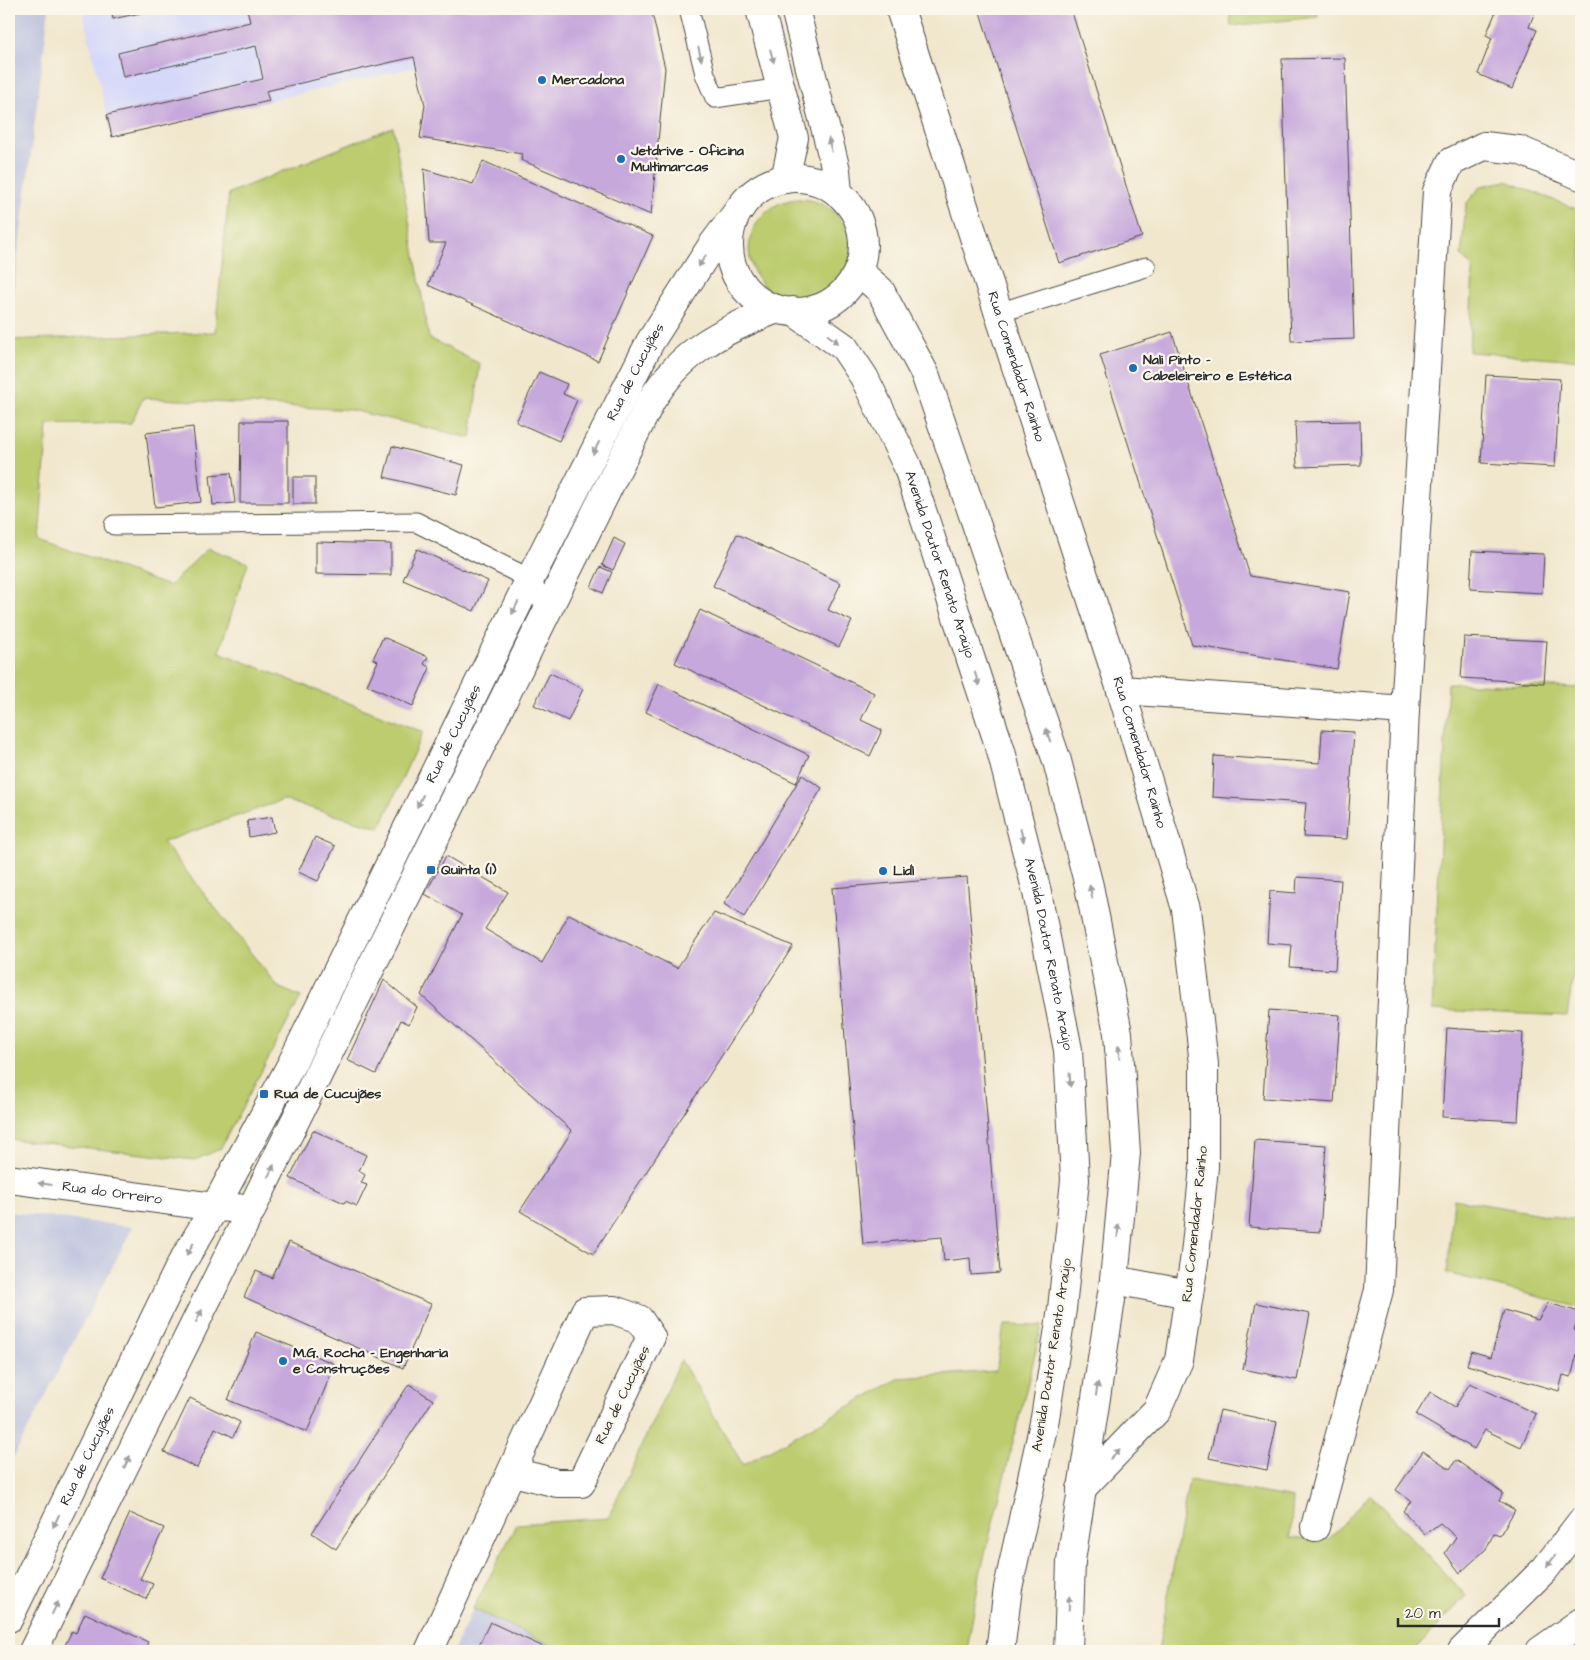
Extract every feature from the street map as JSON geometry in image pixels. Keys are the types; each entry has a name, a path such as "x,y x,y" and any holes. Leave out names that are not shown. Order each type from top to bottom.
{"street":[{"path":"760,9 794,138 784,179"},
{"path":"795,9 836,170 838,193"},
{"name":"Rua Comendador Rainho","path":"900,9 1121,690 1186,909 1204,1064 1204,1167 1179,1360 1157,1410 1081,1489"},
{"path":"1315,1527 1379,1290 1405,710 1437,191 1451,162 1484,146 1518,150 1581,176"},
{"name":"Avenida Doutor Renato Araújo","path":"785,310 813,309 832,302 847,288 858,271 863,243 860,224 851,207 838,193 812,181 784,179 760,189 741,208 730,236 733,265 748,291 785,310 844,348 864,377 907,465 1001,751 1037,892 1068,1050 1075,1180 1062,1309 1045,1418 1008,1588 1000,1651"},
{"name":"Rua de Cucujães","path":"9,1618 180,1266 215,1208 292,1063 530,578 650,342 711,247 741,208"},
{"path":"858,271 880,290 925,374 1057,761 1090,886 1118,1033 1126,1153 1114,1280 1071,1561 1068,1651"},
{"name":"Rua de Cucujães","path":"33,1651 548,612 631,438 663,381 696,349 721,332 785,310"},
{"path":"1121,690 1405,710"},
{"name":"Rua do Orreiro","path":"9,1179 215,1208 252,1209"},
{"path":"1114,1280 1189,1294"},
{"name":"Rua de Cucujães","path":"429,1651 585,1312 614,1310 639,1320 651,1337 581,1483 557,1483 513,1472"},
{"path":"1462,1651 1545,1569 1581,1522"},
{"path":"1540,1651 1581,1622"}],"lane":[{"path":"689,9 705,74 715,98 781,88"},
{"path":"998,313 1146,266"},
{"path":"114,525 416,522 530,578 548,612"}],"shaded area":[{"path":"9,9 49,9 9,327"},
{"name":"Mercadona","path":"82,9 651,9 665,68 658,143 425,105 416,67 112,137"},
{"path":"9,1212 133,1227 9,1466"},
{"path":"473,1609 564,1651 453,1651"}],"green space":[{"path":"1229,9 1317,9 1318,17 1231,26"},
{"path":"393,127 429,338 480,364 471,438 351,410 143,398 131,423 48,425 39,539 169,586 208,548 248,563 219,652 423,732 380,828 283,800 163,842 278,987 301,997 220,1149 195,1160 9,1139 9,340 215,332 229,193"},
{"path":"1506,181 1581,211 1581,360 1469,352 1473,267 1461,256 1466,204 1481,186"},
{"path":"800,199 819,203 836,214 847,231 851,250 847,269 836,286 819,297 800,301 781,297 764,286 753,269 749,250 753,231 764,214 781,203"},
{"path":"1448,683 1581,688 1581,922 1567,1016 1432,1010"},
{"path":"1454,1199 1581,1221 1581,1308 1447,1273"},
{"path":"1004,1325 1042,1326 980,1574 967,1651 564,1651 473,1609 517,1524 608,1518 681,1360 743,1465 900,1378 996,1371"},
{"path":"1189,1480 1293,1498 1290,1538 1329,1539 1370,1494 1466,1596 1414,1651 1158,1651"}],"building":[{"path":"111,9 154,9 154,10 113,19"},
{"name":"Mercadona","path":"247,9 651,9 665,68 651,215 521,160 522,154 420,138 425,105 414,57 266,91 269,101 112,137 107,115 263,79 256,46 123,77 118,53 250,22"},
{"path":"979,9 1071,9 1142,237 1059,263"},
{"path":"1497,9 1536,9 1529,27 1537,30 1512,89 1478,74 1492,38 1486,35"},
{"path":"1345,58 1354,339 1291,341 1282,59"},
{"path":"483,161 653,236 598,361 428,285 446,243 429,243 424,169 473,184"},
{"path":"1172,332 1250,576 1350,592 1337,669 1192,645 1100,355"},
{"path":"539,372 567,384 563,394 577,400 559,441 516,422"},
{"path":"1486,375 1560,379 1555,467 1481,463"},
{"path":"241,421 288,421 288,503 240,503"},
{"path":"1360,421 1361,465 1297,467 1295,422"},
{"path":"193,427 201,502 155,507 146,433"},
{"path":"392,446 464,465 456,495 384,477"},
{"path":"231,473 235,503 213,505 210,475"},
{"path":"293,477 315,477 315,504 293,504"},
{"path":"737,534 841,583 828,610 852,621 839,647 713,586"},
{"path":"614,538 625,544 613,570 602,565"},
{"path":"316,542 391,544 391,575 316,574"},
{"path":"417,549 488,581 474,611 403,580"},
{"path":"1472,551 1544,554 1542,593 1470,589"},
{"path":"600,567 612,572 603,593 591,587"},
{"path":"700,610 874,693 861,720 882,730 870,756 675,663"},
{"path":"383,637 428,657 424,664 430,668 413,706 367,685 378,661 373,659"},
{"path":"1464,637 1547,641 1544,683 1461,678"},
{"path":"550,673 583,689 568,721 534,705"},
{"path":"659,684 809,755 796,783 646,712"},
{"path":"1322,730 1354,732 1347,839 1303,837 1306,803 1212,797 1214,756 1320,763"},
{"path":"802,775 822,788 744,917 724,904"},
{"path":"272,817 275,832 249,837 247,821"},
{"path":"315,837 335,846 318,881 298,872"},
{"path":"446,856 508,892 485,929 542,963 569,914 677,968 714,913 793,946 593,1254 520,1211 572,1131 421,995 462,915 425,894"},
{"path":"967,877 1000,1273 971,1275 970,1258 944,1261 942,1237 863,1244 832,888"},
{"path":"1297,877 1341,880 1335,970 1290,967 1292,945 1267,943 1270,891 1296,893"},
{"path":"384,980 417,1007 409,1024 401,1020 376,1074 347,1060"},
{"path":"1269,1010 1340,1015 1334,1103 1263,1098"},
{"path":"1447,1028 1523,1033 1518,1121 1442,1117"},
{"path":"313,1130 366,1155 359,1171 365,1175 361,1183 367,1185 357,1206 345,1201 344,1203 290,1178"},
{"path":"1255,1140 1326,1145 1320,1232 1249,1227"},
{"path":"289,1242 431,1304 403,1368 244,1297 256,1271 272,1278"},
{"path":"1256,1303 1310,1314 1297,1380 1243,1369"},
{"path":"1548,1303 1579,1312 1574,1330 1581,1332 1581,1339 1571,1377 1563,1375 1559,1391 1467,1365 1471,1351 1491,1357 1504,1310 1538,1320"},
{"path":"256,1332 335,1364 307,1432 228,1400"},
{"path":"1470,1383 1536,1414 1521,1447 1485,1430 1474,1449 1416,1415 1430,1392 1455,1407"},
{"path":"409,1384 433,1400 336,1549 312,1533"},
{"path":"190,1398 240,1422 233,1437 215,1428 197,1468 164,1452"},
{"path":"1220,1410 1277,1422 1267,1470 1209,1458"},
{"path":"1423,1451 1450,1469 1456,1460 1503,1493 1499,1501 1515,1510 1500,1535 1494,1533 1486,1549 1460,1573 1445,1553 1456,1537 1440,1523 1425,1534 1403,1511 1411,1501 1396,1490"},
{"path":"130,1513 164,1528 140,1579 153,1584 146,1599 100,1578"},
{"path":"85,1613 148,1642 144,1651 62,1651 72,1631 76,1633"},
{"path":"490,1622 552,1651 476,1651"}],"place":[{"name":"Mercadona","path":"542,80"},
{"name":"Jetdrive - Oficina Multimarcas","path":"621,159"},
{"name":"Nali Pinto - Cabeleireiro e Estética","path":"1133,368"},
{"name":"Quinta (1)","path":"431,870"},
{"name":"Lidl","path":"883,871"},
{"name":"Rua de Cucujães","path":"264,1094"},
{"name":"M.G. Rocha - Engenharia e Construções","path":"283,1361"}]}
